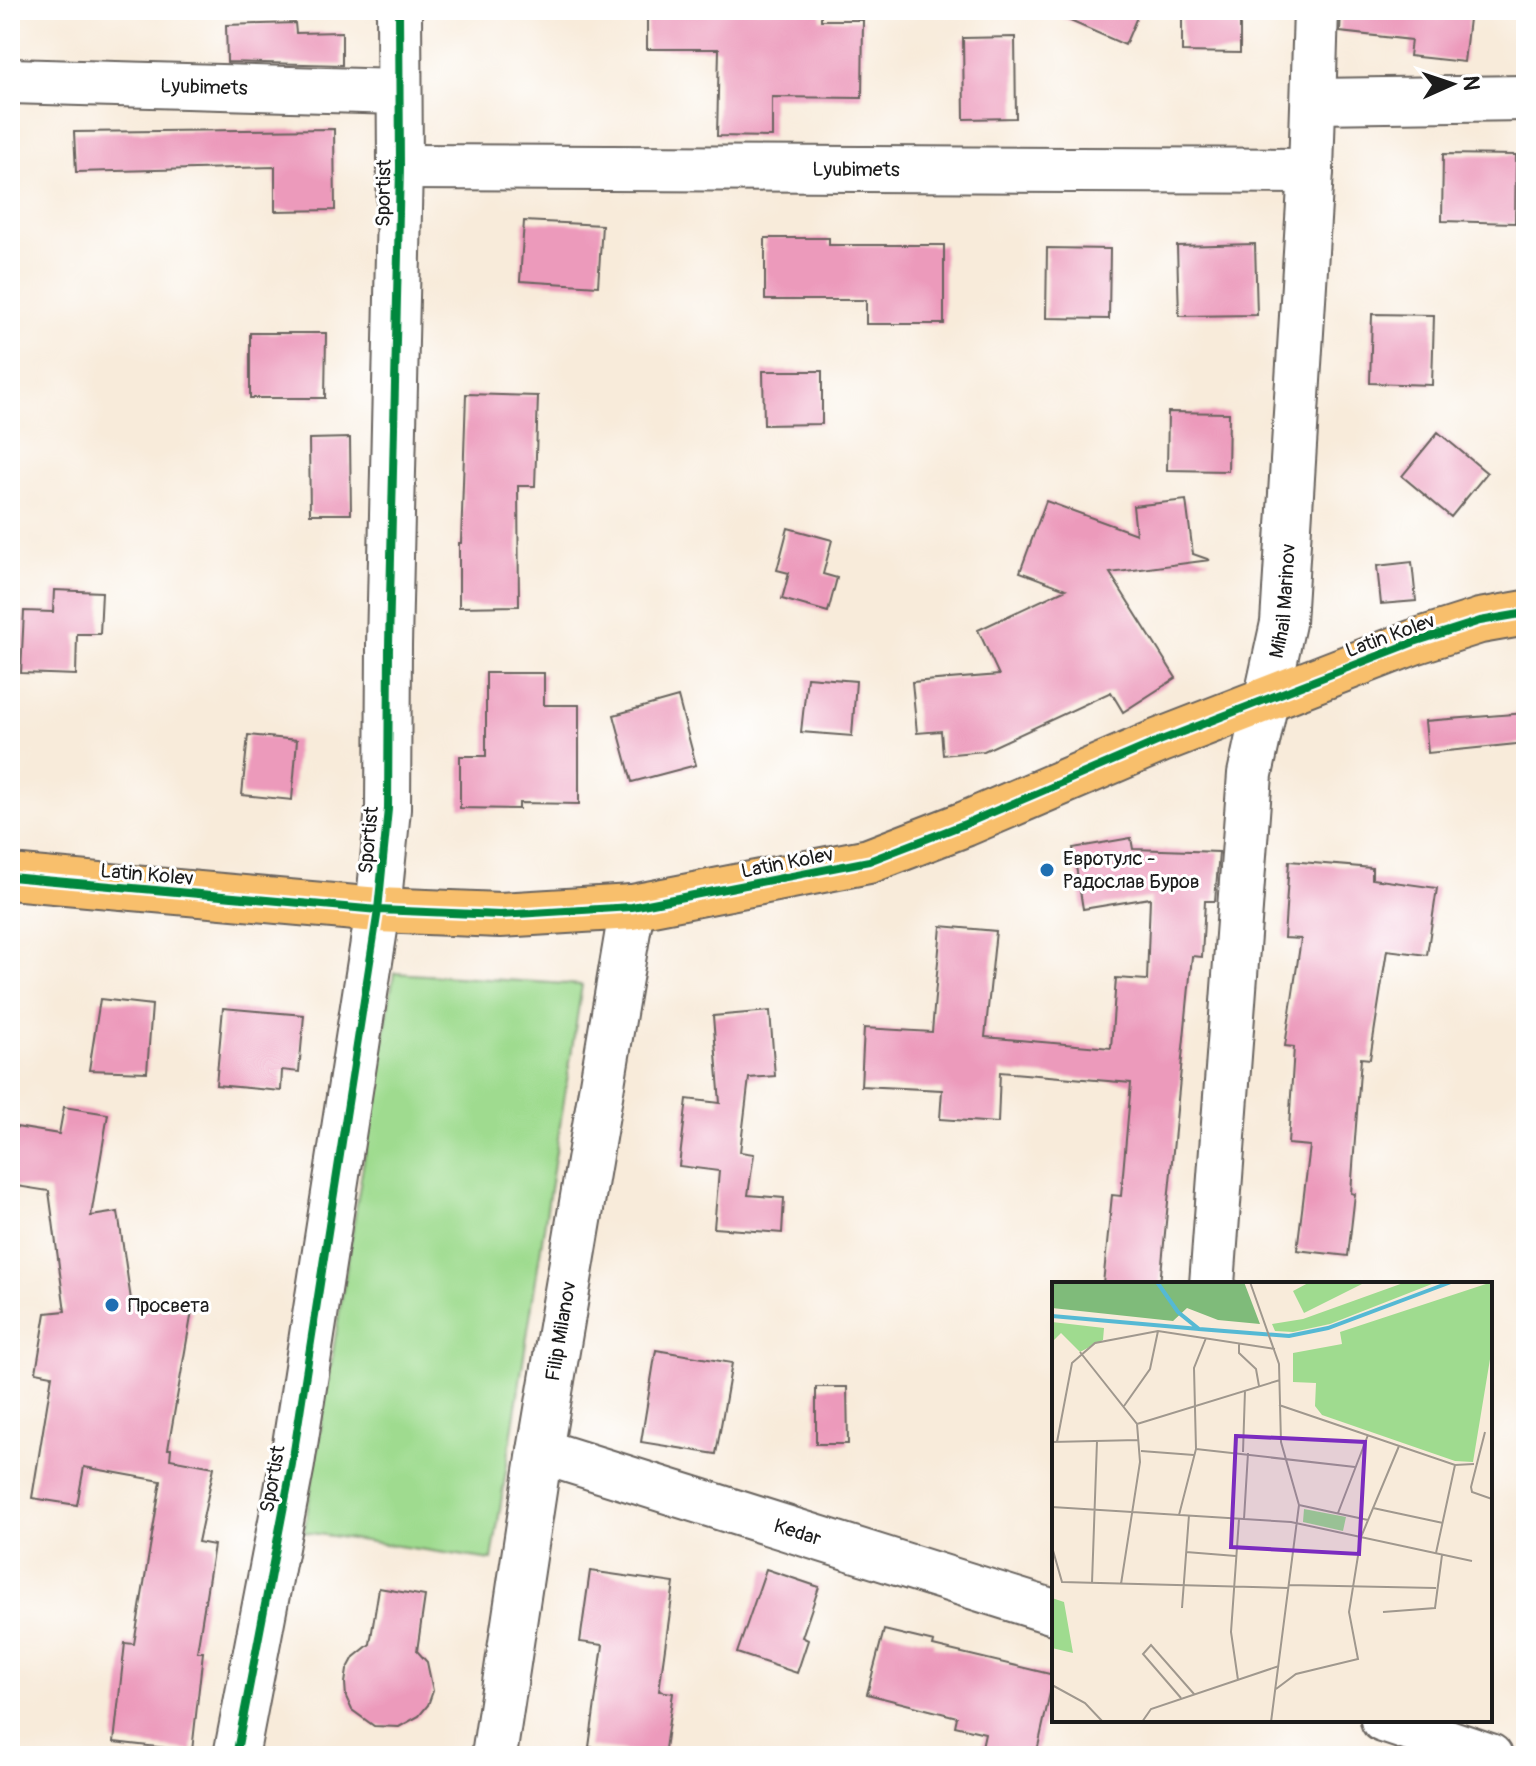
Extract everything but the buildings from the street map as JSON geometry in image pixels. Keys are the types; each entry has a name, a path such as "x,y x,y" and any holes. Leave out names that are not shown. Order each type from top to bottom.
{"main road":[{"name":"Latin Kolev","path":"10,877 378,910 500,915 632,907 869,861 1267,699 1453,629 1526,613"}],"street":[{"name":"Sportist","path":"236,1756 292,1464 378,910 388,809 400,167 399,10"},
{"name":"Mihail Marinov","path":"1212,1282 1250,774 1283,623 1315,101 1316,10"},
{"name":"Lyubimets","path":"10,81 399,92"},
{"path":"1315,101 1526,98"},
{"name":"Lyubimets","path":"400,167 1311,171"},
{"name":"Filip Milanov","path":"494,1756 540,1451 632,907"},
{"name":"Kedar","path":"540,1451 1052,1611"},
{"path":"1389,1722 1490,1756"}],"green space":[{"path":"394,973 582,985 492,1560 304,1532"}],"cycle path":[{"path":"236,1756 292,1464 378,910 388,809 400,167 399,10"},
{"path":"10,877 378,910 500,915 632,907 869,861 965,824 1159,741 1414,642 1480,621 1526,613"}],"place":[{"name":"Евротулс - Радослав Буров","path":"1047,870"},
{"name":"Просвета","path":"112,1305"}]}
